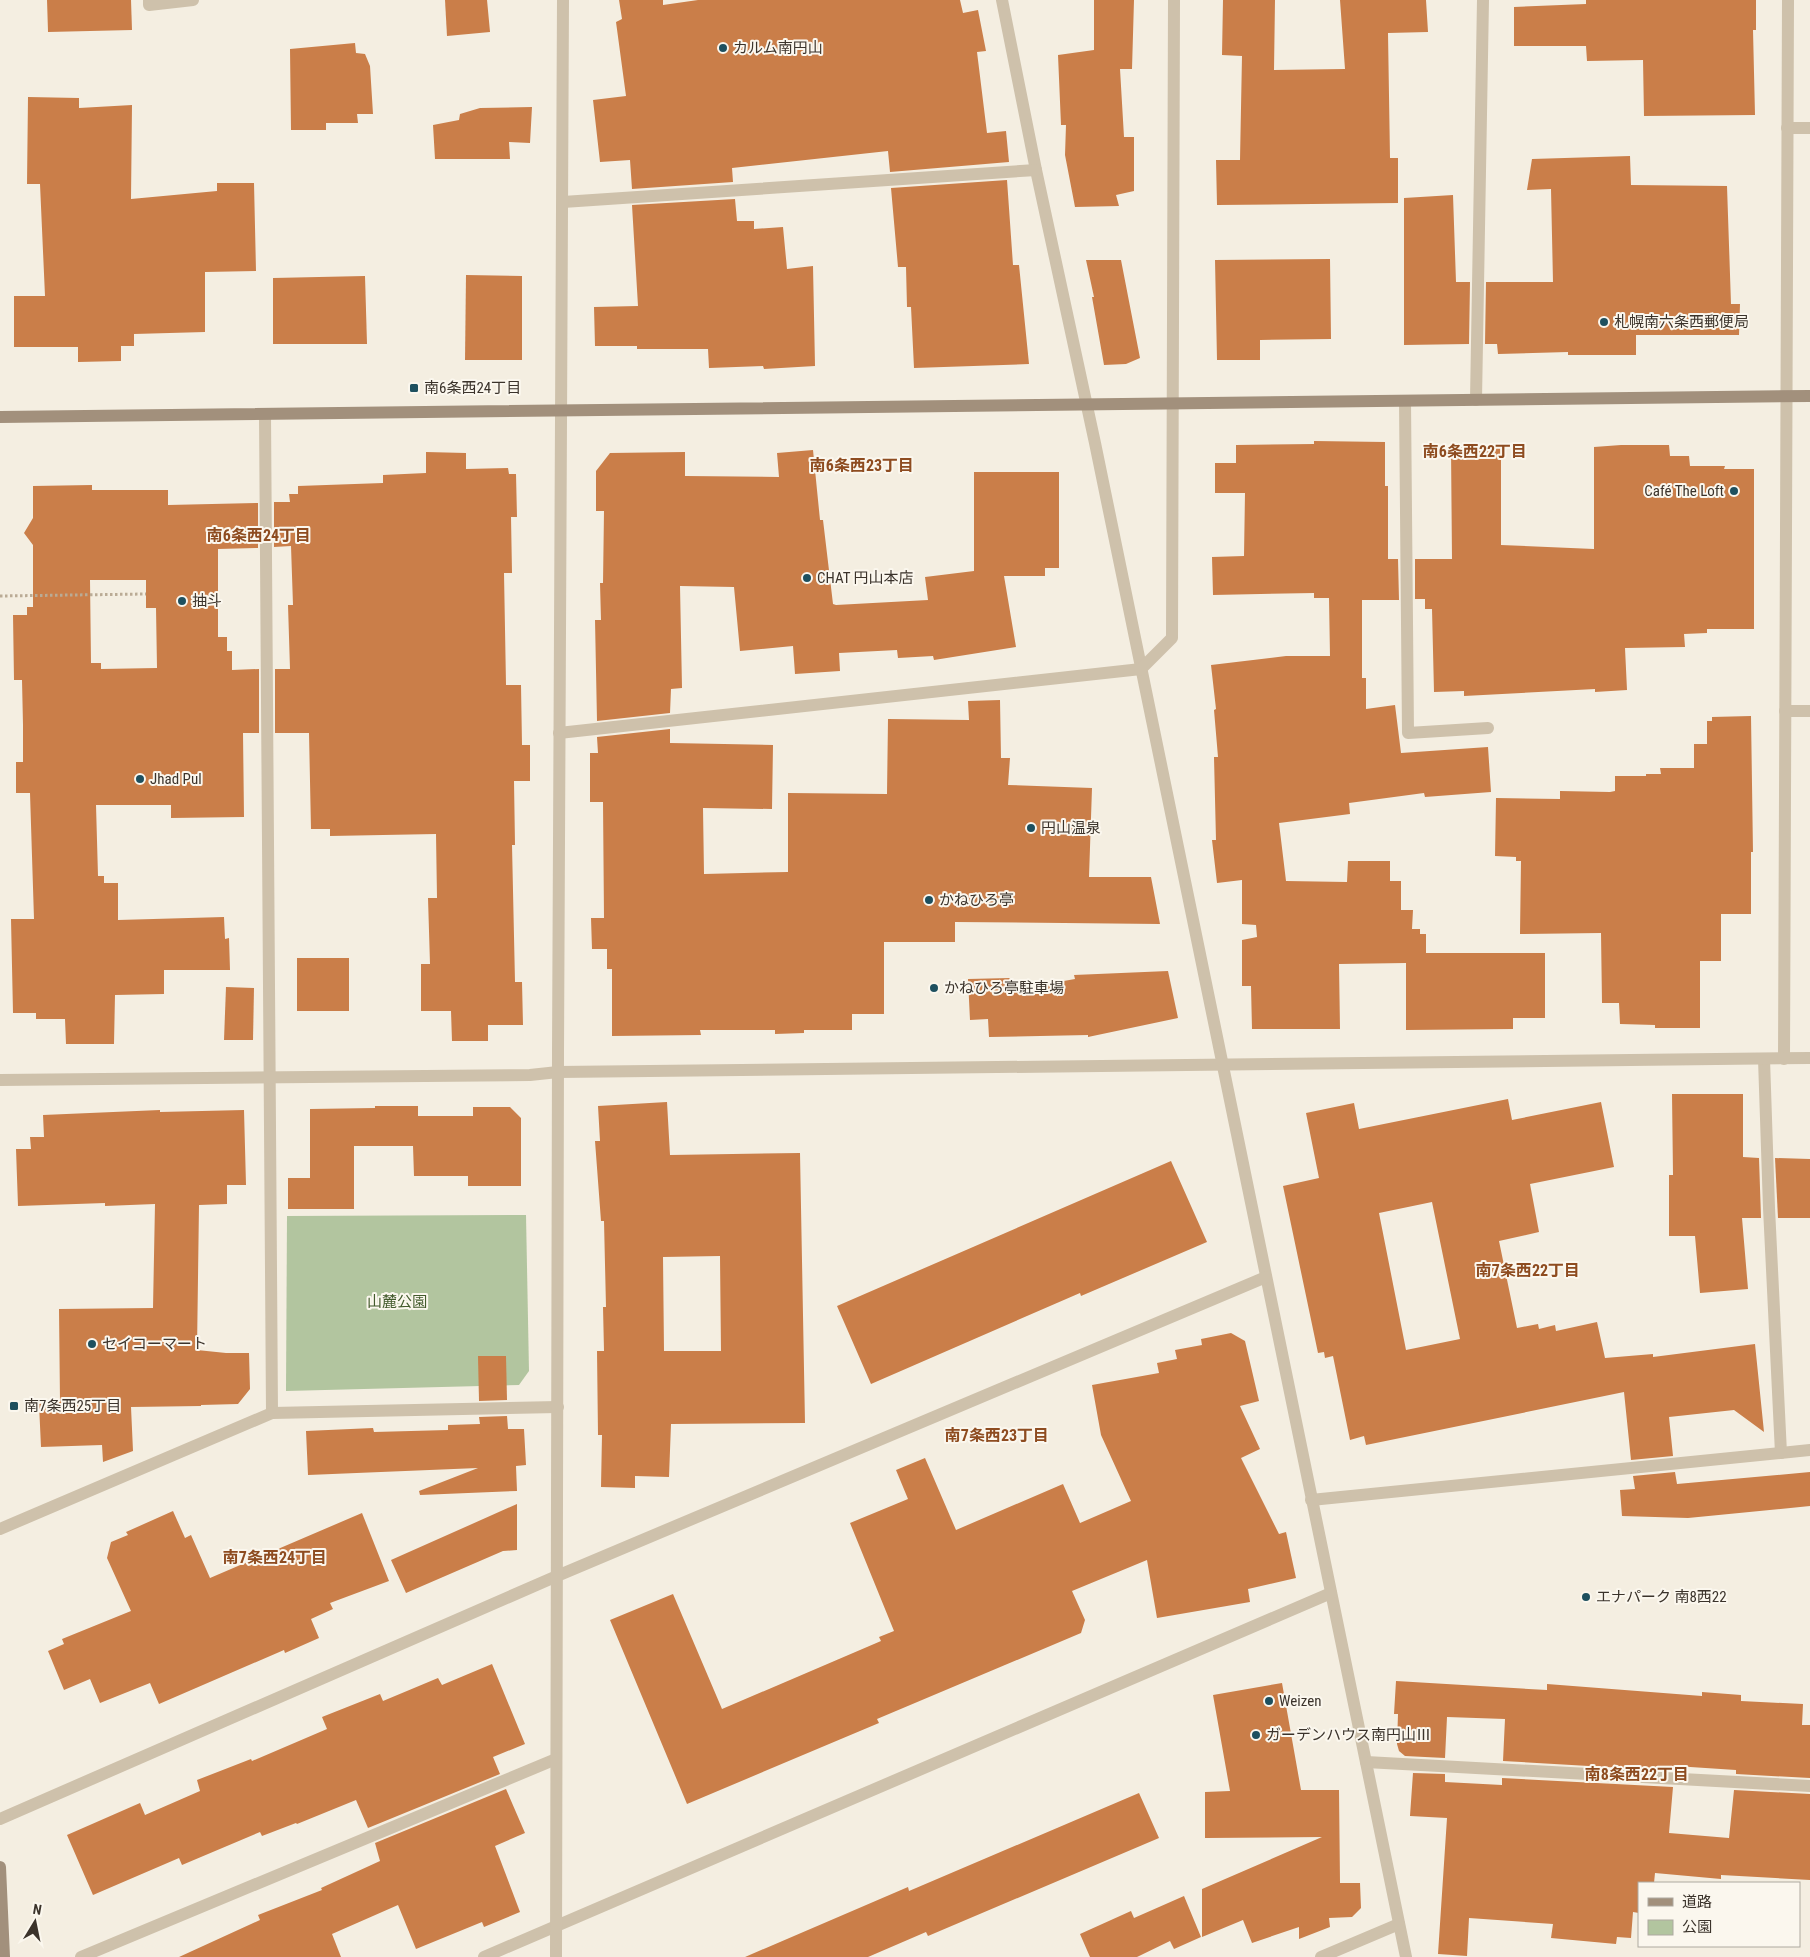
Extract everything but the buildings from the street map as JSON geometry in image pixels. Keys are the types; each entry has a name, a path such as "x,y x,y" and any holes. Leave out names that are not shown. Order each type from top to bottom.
{"street":[{"path":"149,0 149,5 193,0"},
{"path":"556,1957 563,0"},
{"path":"1002,0 1036,170 1087,404 1406,1957"},
{"path":"559,733 1141,669 1172,638 1174,0"},
{"path":"1476,400 1483,0"},
{"path":"1784,1059 1788,0"},
{"path":"1787,128 1810,128"},
{"path":"563,202 1036,170"},
{"path":"0,417 1810,396"},
{"path":"1405,401 1408,733 1488,728"},
{"path":"265,414 272,1413"},
{"path":"1785,711 1810,711"},
{"path":"0,1080 1810,1058"},
{"path":"1764,1059 1781,1453"},
{"path":"0,1819 557,1576 1266,1277"},
{"path":"0,1529 272,1413 558,1406"},
{"path":"1311,1500 1810,1450"},
{"path":"484,1957 1331,1593"},
{"path":"81,1957 556,1759"},
{"path":"1366,1762 1810,1786"},
{"path":"0,1867 4,1957"},
{"path":"1322,1957 1399,1924"}],"path":[{"path":"0,596 146,594"}],"green space":[{"name":"山麓公園","path":"526,1215 529,1371 519,1385 286,1391 287,1216"}],"place":[{"name":"カルム南円山","path":"723,48"},
{"name":"札幌南六条西郵便局","path":"1604,322"},
{"name":"南6条西24丁目","path":"414,388"},
{"name":"Café The Loft","path":"1734,491"},
{"name":"CHAT 円山本店","path":"807,578"},
{"name":"抽斗","path":"182,601"},
{"name":"Jhad Pul","path":"140,779"},
{"name":"円山温泉","path":"1031,828"},
{"name":"かねひろ亭","path":"929,900"},
{"name":"かねひろ亭駐車場","path":"934,988"},
{"name":"セイコーマート","path":"92,1344"},
{"name":"南7条西25丁目","path":"14,1406"},
{"name":"エナパーク 南8西22","path":"1586,1597"},
{"name":"Weizen","path":"1269,1701"},
{"name":"ガーデンハウス南円山Ⅲ","path":"1256,1735"}],"district":[{"name":"南6条西22丁目","path":"1475,451"},
{"name":"南6条西23丁目","path":"862,465"},
{"name":"南6条西24丁目","path":"259,535"},
{"name":"南7条西22丁目","path":"1528,1270"},
{"name":"南7条西23丁目","path":"997,1435"},
{"name":"南7条西24丁目","path":"275,1557"},
{"name":"南8条西22丁目","path":"1637,1774"}]}
